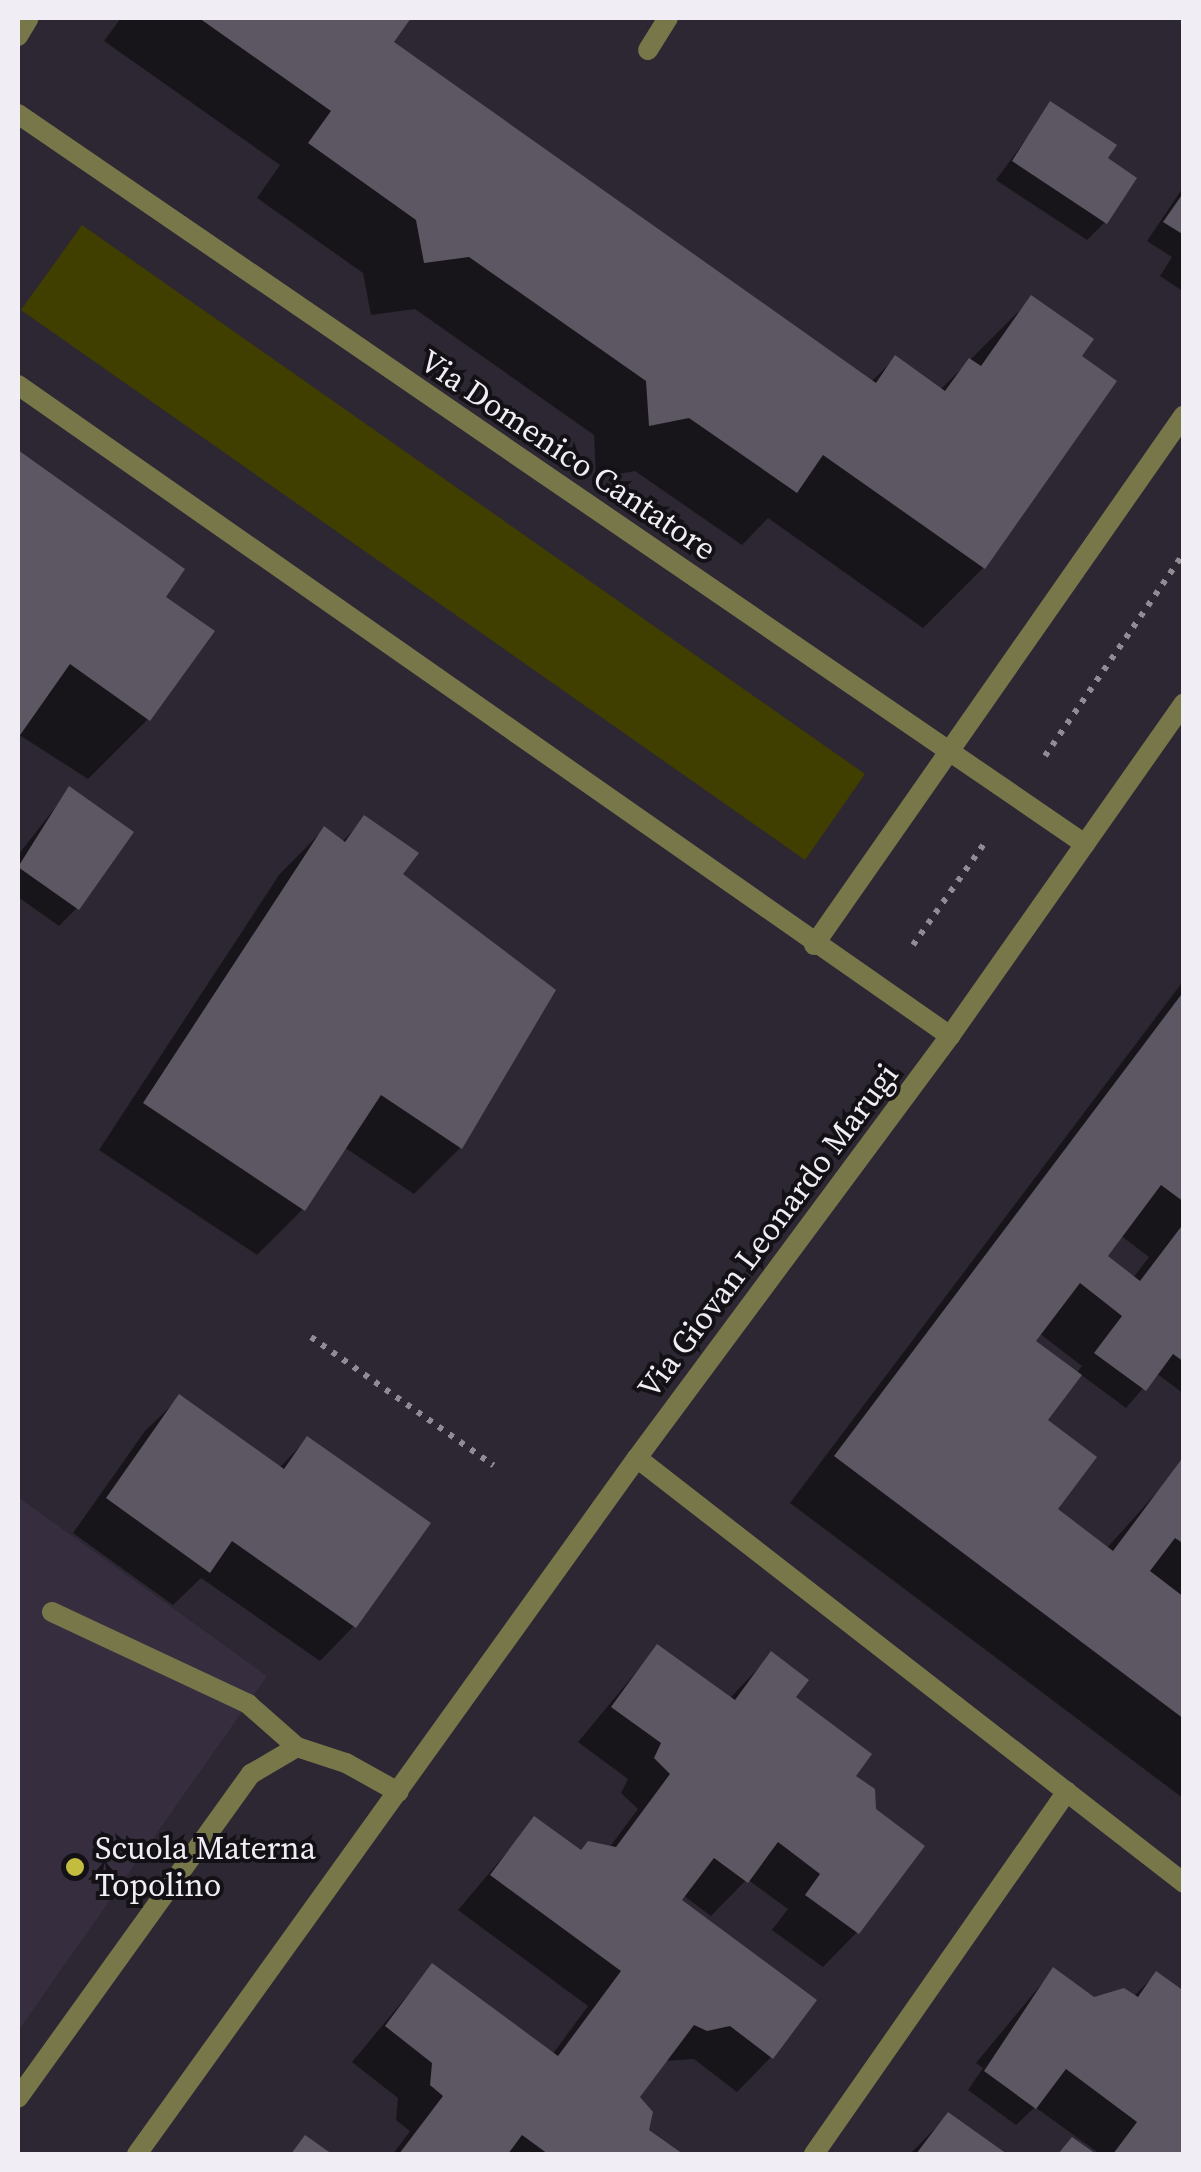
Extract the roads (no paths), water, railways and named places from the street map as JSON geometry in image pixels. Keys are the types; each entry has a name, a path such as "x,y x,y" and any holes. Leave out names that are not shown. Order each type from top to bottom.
{"street":[{"path":"18,36 29,18"},
{"path":"648,50 668,18"},
{"name":"Via Domenico Cantatore","path":"18,114 1085,844"},
{"path":"18,385 814,946 950,1036"},
{"path":"814,946 1184,415"},
{"name":"Via Giovan Leonardo Marugi","path":"137,2154 637,1458 950,1036 1184,703"},
{"path":"637,1458 1184,1884"},
{"path":"52,1612 248,1704 297,1747 346,1763 398,1792"},
{"path":"18,2098 251,1774 297,1747"},
{"path":"814,2154 1066,1792"}],"place":[{"name":"Scuola Materna Topolino","path":"75,1867"}]}
